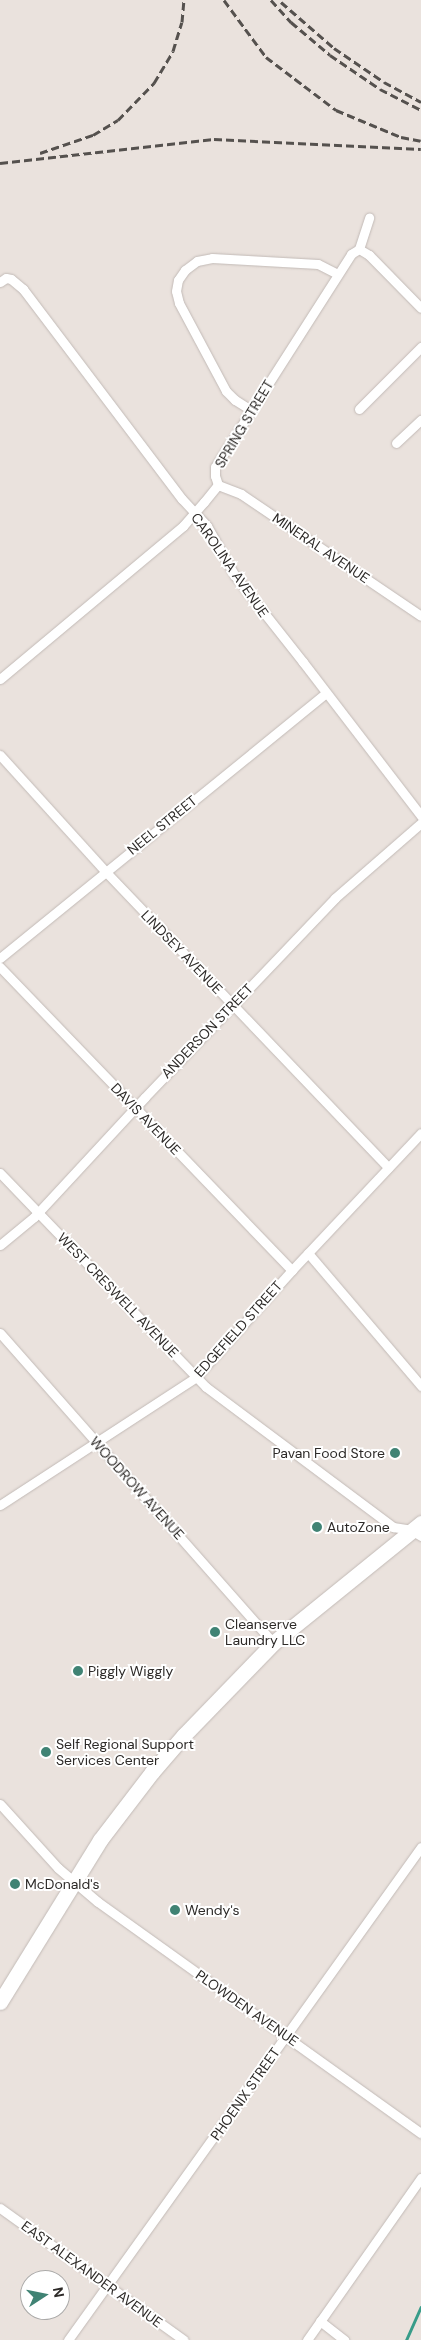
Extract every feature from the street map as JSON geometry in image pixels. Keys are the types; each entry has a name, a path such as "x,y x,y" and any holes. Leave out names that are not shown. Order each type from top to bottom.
{"main road":[{"path":"0,2002 100,1840 152,1772 273,1643 418,1529"}],"street":[{"name":"SPRING STREET","path":"0,679 183,526 218,485 215,467 351,254 358,249 369,218"},
{"path":"358,249 369,255 421,308"},
{"path":"251,410 235,400 226,391 179,303 176,291 178,280 185,270 197,262 212,258 318,264 338,274"},
{"name":"CAROLINA AVENUE","path":"0,282 6,278 12,279 24,289 194,513 213,534 235,576 421,816"},
{"path":"359,409 421,347"},
{"path":"396,443 421,420"},
{"name":"MINERAL AVENUE","path":"218,485 240,494 421,616"},
{"name":"NEEL STREET","path":"0,958 326,693"},
{"name":"LINDSEY AVENUE","path":"0,755 105,871 388,1167"},
{"name":"ANDERSON STREET","path":"0,1245 38,1212 335,898 421,823"},
{"name":"DAVIS AVENUE","path":"0,967 292,1270"},
{"name":"EDGEFIELD STREET","path":"0,1505 196,1376 308,1252 421,1133"},
{"name":"WEST CRESWELL AVENUE","path":"0,1173 206,1387 393,1527 418,1529"},
{"path":"308,1252 421,1386"},
{"name":"WOODROW AVENUE","path":"0,1333 273,1643"},
{"name":"PLOWDEN AVENUE","path":"0,1804 58,1868 98,1902 421,2133"},
{"name":"PHOENIX STREET","path":"68,2340 421,1847"},
{"path":"307,2340 421,2178"},
{"name":"EAST ALEXANDER AVENUE","path":"0,2208 184,2340"},
{"path":"320,2321 344,2340"}],"waterway":[{"path":"406,2340 421,2307"}],"railway":[{"path":"40,153 93,135 118,120 154,83 173,51 182,22 184,0"},
{"path":"224,0 266,57 336,110 401,137 421,141"},
{"path":"271,0 291,22 330,55 380,89 421,110"},
{"path":"281,2 334,48 384,82 421,102"},
{"path":"0,163 214,139 421,149"}],"place":[{"name":"Pavan Food Store","path":"395,1453"},
{"name":"AutoZone","path":"317,1527"},
{"name":"Cleanserve Laundry LLC","path":"215,1632"},
{"name":"Piggly Wiggly","path":"78,1671"},
{"name":"Self Regional Support Services Center","path":"46,1752"},
{"name":"McDonald's","path":"15,1884"},
{"name":"Wendy's","path":"175,1910"}]}
